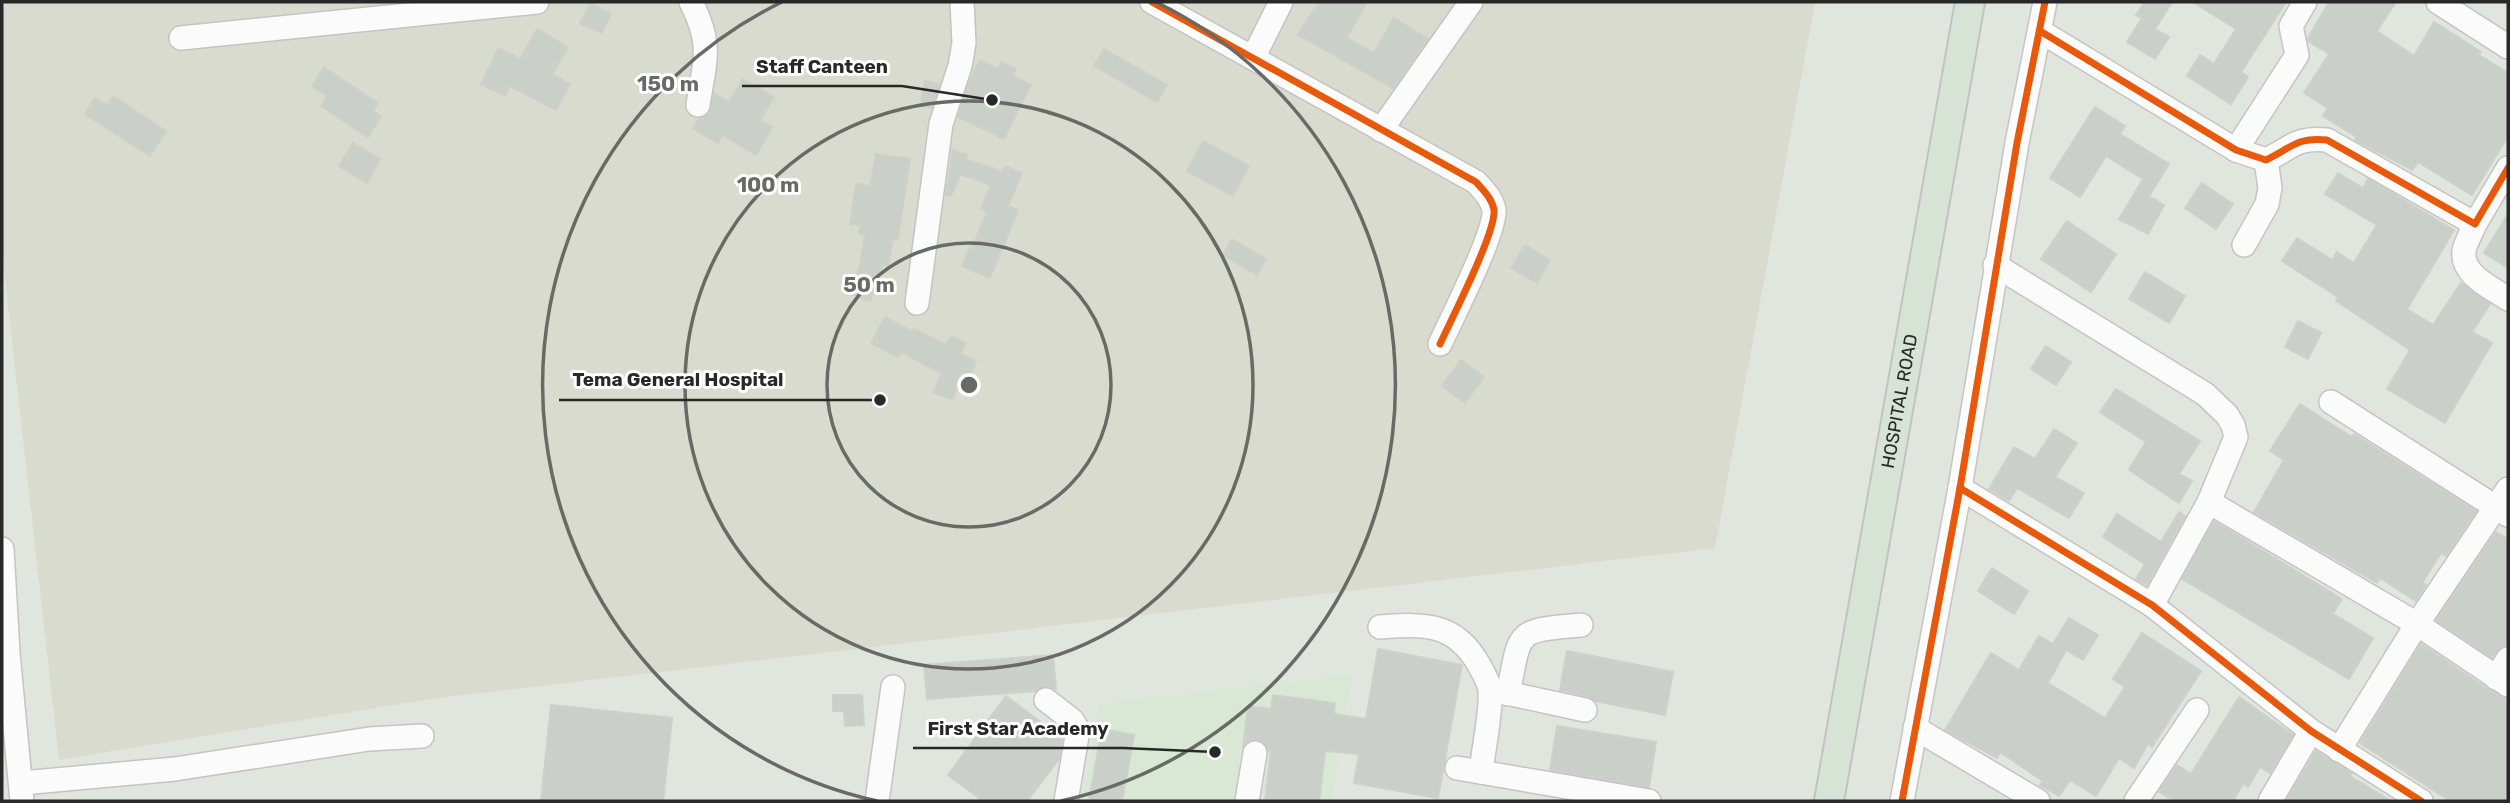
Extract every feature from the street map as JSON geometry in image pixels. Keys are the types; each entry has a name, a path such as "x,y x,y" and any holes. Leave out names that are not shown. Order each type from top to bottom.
{"main road":[{"name":"HOSPITAL ROAD","path":"1829,801 1970,2"}],"street":[{"path":"181,38 537,2"},
{"path":"691,2 699,17 707,46 698,105"},
{"path":"917,303 941,124 960,66 964,43 962,2"},
{"path":"1152,2 1476,182 1488,195 1494,210 1490,232 1440,344"},
{"path":"1253,58 1281,2"},
{"path":"1381,130 1471,2"},
{"path":"1902,801 1960,488 2017,144 2045,2"},
{"path":"2236,150 2297,55 2291,26 2305,2"},
{"path":"2438,2 2508,47"},
{"path":"2040,31 2236,150 2266,160 2280,154 2297,141 2327,140 2475,224"},
{"path":"2244,246 2267,204 2270,188 2266,160"},
{"path":"2508,168 2475,224 2463,251 2468,268 2479,281 2508,299"},
{"path":"1996,265 2205,394 2227,415 2233,425 2236,437 2209,502 2152,606"},
{"path":"2331,401 2504,504 2417,624 2339,750"},
{"path":"1960,488 2152,606 2311,731 2421,801"},
{"path":"2209,502 2504,674"},
{"path":"2,549 8,653 22,792 369,740 422,736"},
{"path":"1380,627 1412,625 1451,633 1471,651 1499,692 1585,710"},
{"path":"1481,772 1499,692 1523,637 1532,630 1581,625"},
{"path":"877,801 893,687"},
{"path":"1046,699 1072,720 1078,730 1066,801"},
{"path":"2136,801 2197,710"},
{"path":"1915,728 2038,801"},
{"path":"2270,801 2311,731"},
{"path":"1247,801 1255,753"},
{"path":"1457,768 1649,801"}],"shaded area":[{"path":"2,2 1815,2 1715,548 430,699 59,760 2,252"},
{"path":"1352,674 1331,801 1083,801 1100,703"}],"building":[{"path":"1319,2 1367,2 1346,38 1374,53 1394,18 1428,39 1393,88 1298,35"},
{"path":"2145,2 2172,2 2155,29 2169,37 2155,59 2127,42 2142,18 2136,15"},
{"path":"2193,2 2286,2 2241,72 2248,77 2231,104 2187,76 2200,55 2214,64 2236,29"},
{"path":"2329,2 2396,2 2377,31 2414,56 2434,22 2508,73 2508,136 2472,195 2418,162 2412,170 2355,140 2357,137 2323,116 2328,108 2304,93 2329,54 2308,41 2308,38"},
{"path":"591,3 611,14 601,33 580,23"},
{"path":"537,29 568,47 552,75 570,84 556,110 510,86 505,96 481,84 499,48 520,59"},
{"path":"1104,49 1167,85 1157,102 1094,66"},
{"path":"980,60 998,69 1001,62 1016,69 1013,76 1031,85 1004,139 958,117"},
{"path":"324,67 378,103 373,111 381,116 368,137 321,106 327,96 312,86"},
{"path":"743,79 774,97 760,120 772,127 756,155 723,135 718,143 693,129 699,119 709,113 714,93 729,102"},
{"path":"925,81 939,84 932,108 920,105"},
{"path":"113,96 166,131 150,156 85,114 95,98 107,105"},
{"path":"2095,107 2125,126 2120,134 2169,164 2149,196 2164,205 2148,234 2119,219 2143,179 2106,156 2080,197 2050,178"},
{"path":"1203,141 1249,166 1233,196 1187,171"},
{"path":"353,143 380,159 367,183 339,166"},
{"path":"953,150 967,155 966,159 1002,172 1005,166 1022,173 1008,206 1018,210 990,278 962,266 987,212 981,209 991,185 960,174 951,196 946,195"},
{"path":"876,154 910,159 898,239 893,239 888,266 883,264 870,301 850,294 860,265 865,234 859,233 860,225 850,224 856,184 870,186"},
{"path":"2338,173 2363,188 2368,179 2454,230 2407,309 2433,325 2461,283 2490,304 2472,332 2492,343 2445,423 2387,389 2410,350 2336,301 2338,297 2282,261 2297,238 2332,260 2337,252 2354,263 2377,225 2325,194"},
{"path":"2202,183 2233,204 2216,229 2185,208"},
{"path":"2508,214 2508,268 2484,253"},
{"path":"2067,221 2116,254 2091,292 2041,259"},
{"path":"1232,239 1266,259 1257,275 1223,255"},
{"path":"1525,245 1550,260 1537,283 1511,268"},
{"path":"2145,272 2185,296 2169,323 2129,299"},
{"path":"885,317 946,345 951,336 966,343 960,354 976,361 970,376 961,372 953,399 934,393 941,373 901,352 898,357 871,343"},
{"path":"2298,321 2321,333 2308,359 2285,347"},
{"path":"2046,346 2071,362 2056,385 2031,369"},
{"path":"1461,360 1484,377 1465,403 1442,386"},
{"path":"2116,389 2200,441 2179,474 2192,481 2179,503 2129,470 2146,442 2100,412"},
{"path":"2300,404 2352,437 2354,434 2476,511 2446,556 2441,553 2422,583 2426,585 2416,601 2380,578 2377,583 2254,512 2284,460 2270,451"},
{"path":"2054,429 2077,443 2055,477 2084,493 2069,518 2017,488 2009,501 1989,489 2014,447 2035,459"},
{"path":"2179,512 2185,516 2147,585 2136,579 2145,564 2103,537 2117,514 2161,542"},
{"path":"2214,521 2342,599 2333,614 2373,638 2349,679 2182,579"},
{"path":"2496,532 2508,539 2508,645 2501,647 2492,658 2436,620"},
{"path":"1992,568 2028,591 2014,614 1978,591"},
{"path":"2069,618 2098,635 2083,660 2066,650 2048,683 2105,718 2125,687 2113,679 2142,633 2201,671 2152,747 2148,744 2134,768 2119,758 2096,796 2070,780 2059,796 2040,785 2043,781 2000,752 1997,758 1945,730 1991,653 2019,670 2039,636 2053,644"},
{"path":"2421,644 2489,690 2508,699 2508,801 2450,801 2360,743"},
{"path":"1378,649 1462,665 1438,798 1354,783 1359,754 1325,751 1319,801 1265,801 1271,751 1257,739 1249,740 1243,746 1248,706 1271,709 1273,695 1335,703 1334,714 1366,719"},
{"path":"1567,651 1673,672 1665,715 1595,701 1588,696 1560,690"},
{"path":"1053,655 1056,689 1047,686 1036,691 927,699 924,665"},
{"path":"833,695 862,695 864,725 845,726 844,711 833,711"},
{"path":"1006,696 1062,738 1059,759 1027,801 983,801 948,775"},
{"path":"2239,697 2293,735 2270,773 2260,767 2248,787 2243,784 2233,801 2175,801 2159,792 2177,765 2191,774"},
{"path":"551,705 672,718 663,801 541,801"},
{"path":"1557,726 1656,742 1649,787 1550,770"},
{"path":"1102,729 1134,735 1122,801 1089,801"},
{"path":"2316,751 2352,773 2350,776 2391,801 2286,801"}],"cycle path":[{"path":"1152,2 1476,182 1484,191 1493,206 1493,221 1481,255 1440,344"},
{"path":"1902,801 1960,488 2017,143 2045,2"},
{"path":"2040,31 2236,150 2266,160 2300,142 2327,140 2475,224 2508,168"},
{"path":"1960,488 2152,605 2311,731 2421,801"}],"place":[{"name":"Staff Canteen","path":"992,100"},
{"name":"Tema General Hospital","path":"880,400"},
{"name":"First Star Academy","path":"1215,752"}]}
